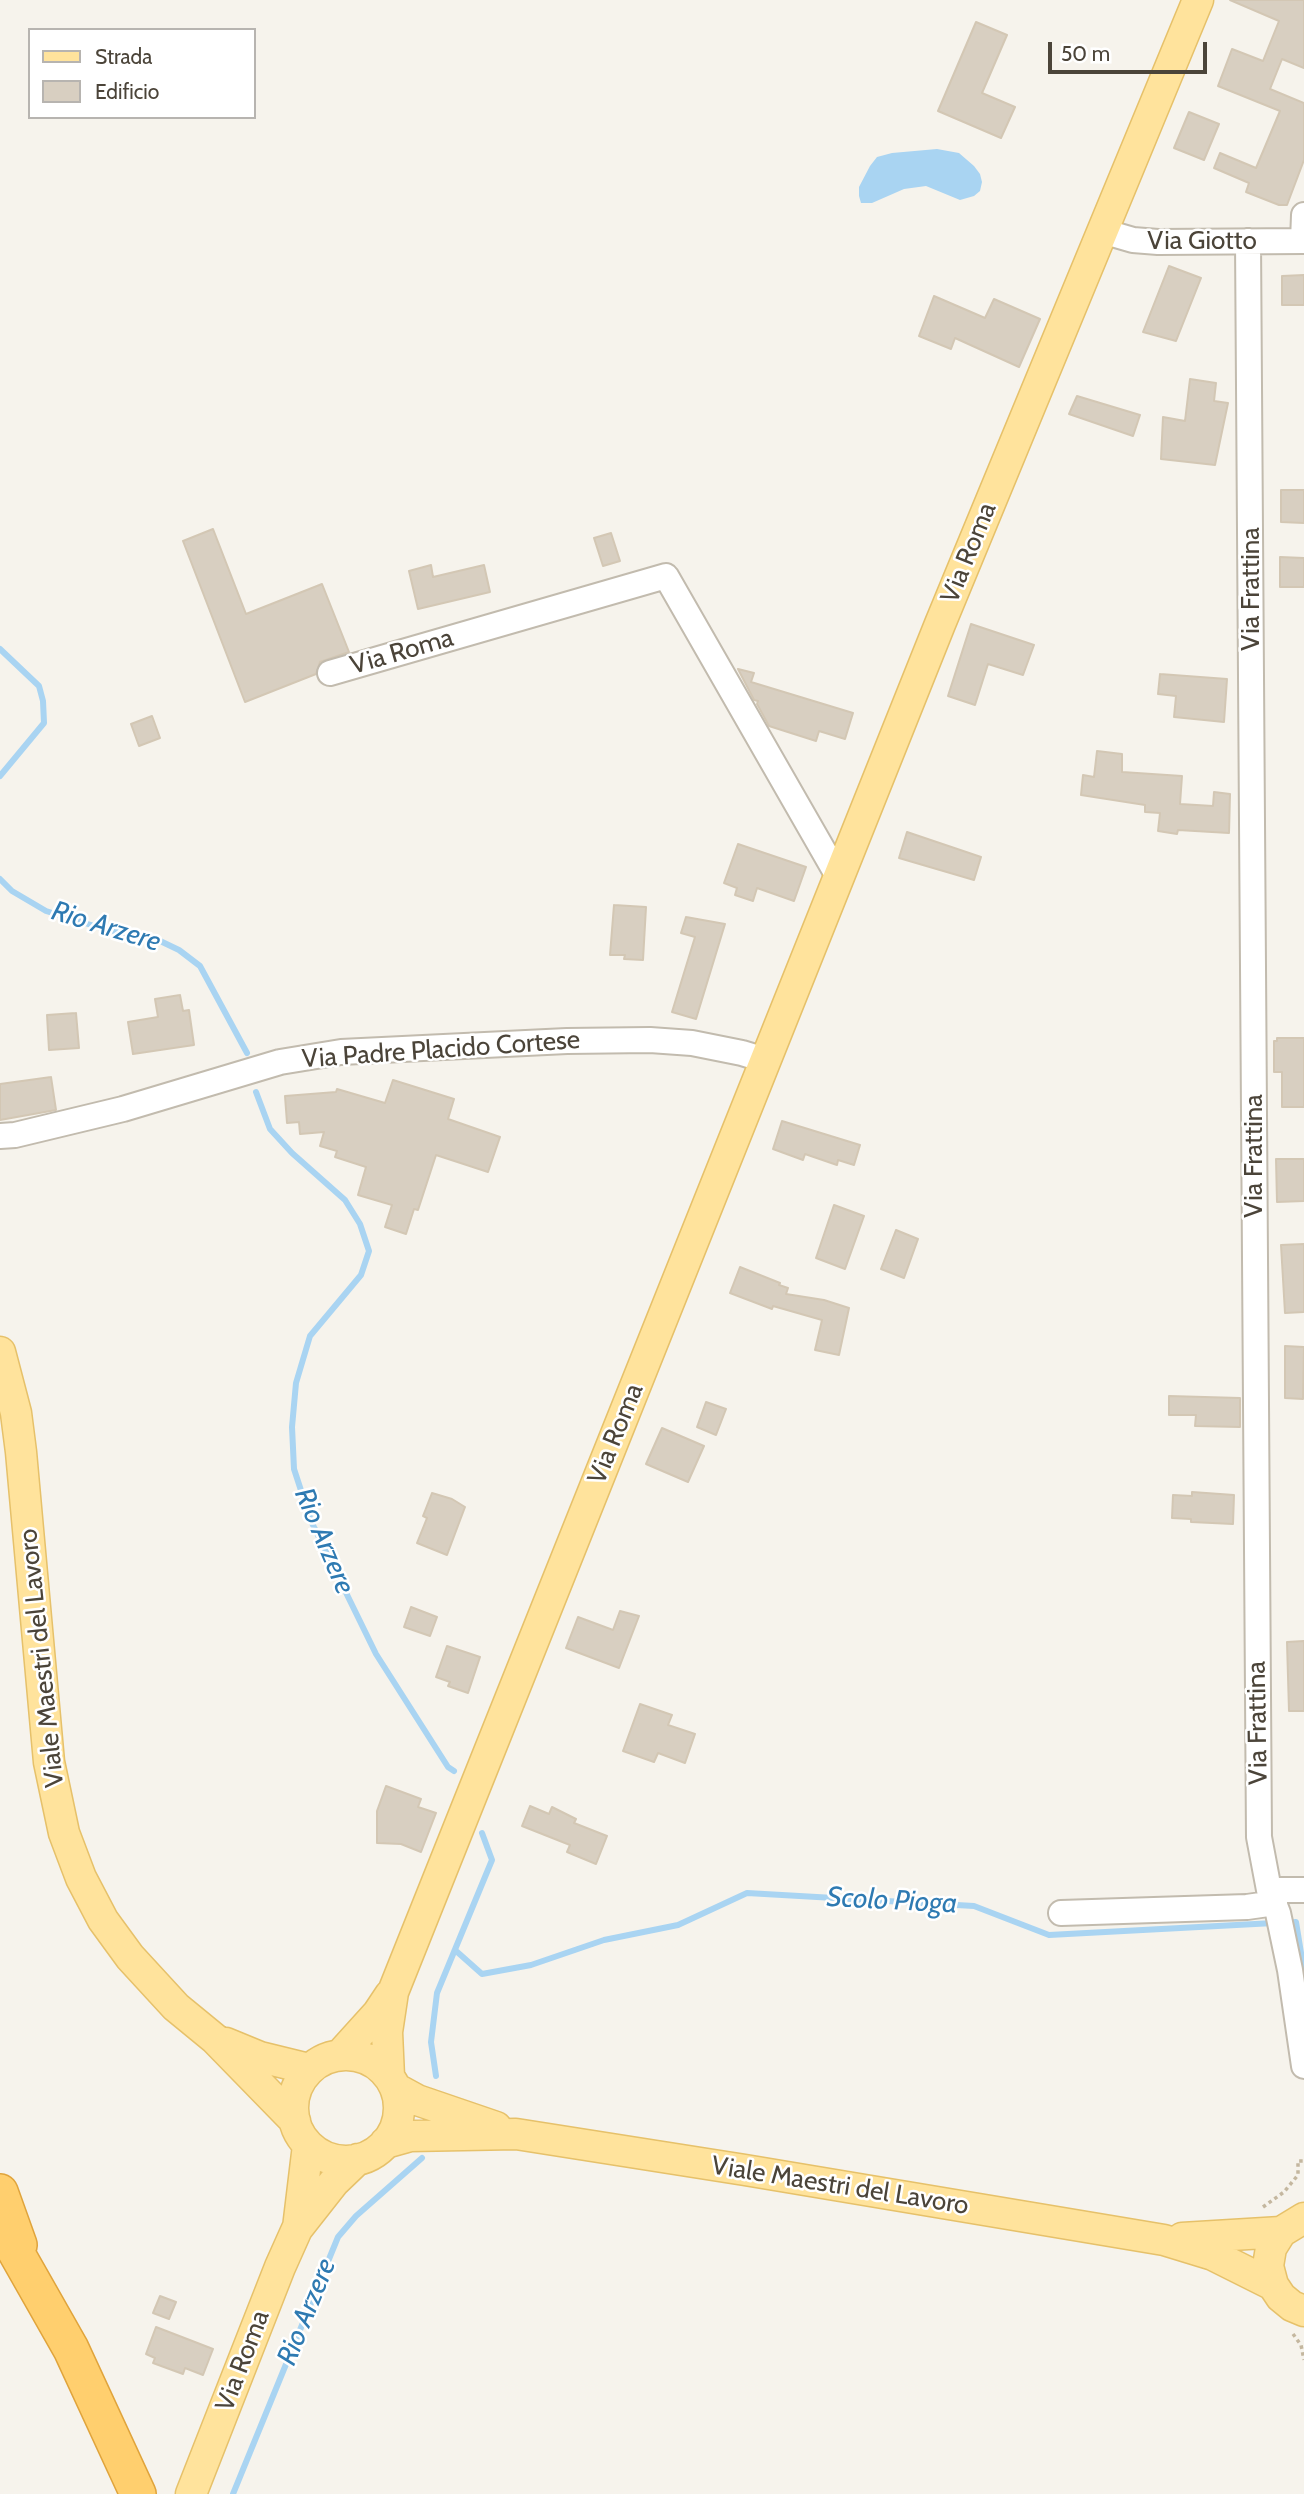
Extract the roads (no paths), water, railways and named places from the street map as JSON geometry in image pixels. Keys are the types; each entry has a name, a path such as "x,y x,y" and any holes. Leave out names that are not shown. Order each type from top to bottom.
{"highway":[{"path":"0,2192 30,2275"},
{"path":"0,2224 71,2349 138,2494"},
{"path":"0,2242 30,2275"}],"main road":[{"name":"Via Roma","path":"392,2082 387,2032 393,1992 838,876 1198,0"},
{"name":"Viale Maestri del Lavoro","path":"0,1352 16,1413 22,1452 49,1762 64,1833 81,1878 103,1920 130,1956 176,2007 215,2039 301,2133"},
{"name":"Via Roma","path":"340,2055 393,1992"},
{"name":"Viale Maestri del Lavoro","path":"215,2039 260,2057 309,2069"},
{"path":"340,2055 359,2056 376,2064 392,2082 399,2107 395,2126 378,2150 358,2159 345,2161 331,2158 301,2133 293,2103 298,2085 309,2069 329,2057 340,2055"},
{"name":"Viale Maestri del Lavoro","path":"392,2082 417,2100 516,2134 1164,2240 1213,2255 1273,2285 1281,2297 1304,2311"},
{"name":"Via Roma","path":"297,2229 301,2133"},
{"name":"Viale Maestri del Lavoro","path":"385,2143 410,2136 516,2134"},
{"name":"Via Roma","path":"191,2494 297,2229 334,2182 358,2159"},
{"name":"Viale Maestri del Lavoro","path":"1164,2240 1293,2225"},
{"path":"1273,2285 1268,2266 1271,2248 1293,2225"}],"street":[{"path":"1304,215 1304,240"},
{"name":"Via Giotto","path":"1102,231 1133,240 1158,242 1304,240"},
{"name":"Via Frattina","path":"1248,241 1259,1823 1263,1864 1290,1970 1304,2066"},
{"name":"Via Roma","path":"330,673 666,576 838,876"},
{"name":"Via Padre Placido Cortese","path":"0,1136 15,1135 123,1109 280,1062 341,1052 567,1041 650,1040 692,1043 765,1060"},
{"path":"1060,1913 1247,1907 1276,1910 1304,1890"}],"water":[{"path":"937,149 959,153 974,166 982,182 980,191 960,200 926,186 904,189 872,203 861,203 859,187 877,157"}],"waterway":[{"name":"Rio Arzere","path":"0,649 39,686 44,723 0,776"},
{"name":"Rio Arzere","path":"0,879 12,891 46,911 104,929 156,939 179,950 200,966 247,1053"},
{"name":"Rio Arzere","path":"256,1092 270,1129 292,1153 345,1200 360,1224 369,1251 361,1275 310,1336 296,1383 292,1427 294,1469 311,1521 376,1654 448,1767 454,1771"},
{"name":"Scolo Pioga","path":"436,2076 431,2042 437,1993 492,1860 482,1833"},
{"name":"Scolo Pioga","path":"455,1950 482,1974 531,1965 604,1940 678,1925 747,1893 974,1906 1049,1935 1274,1923"},
{"name":"Scolo Pioga","path":"1285,1923 1296,1922 1304,1971"},
{"name":"Rio Arzere","path":"233,2494 338,2237 356,2216 422,2158"}]}
